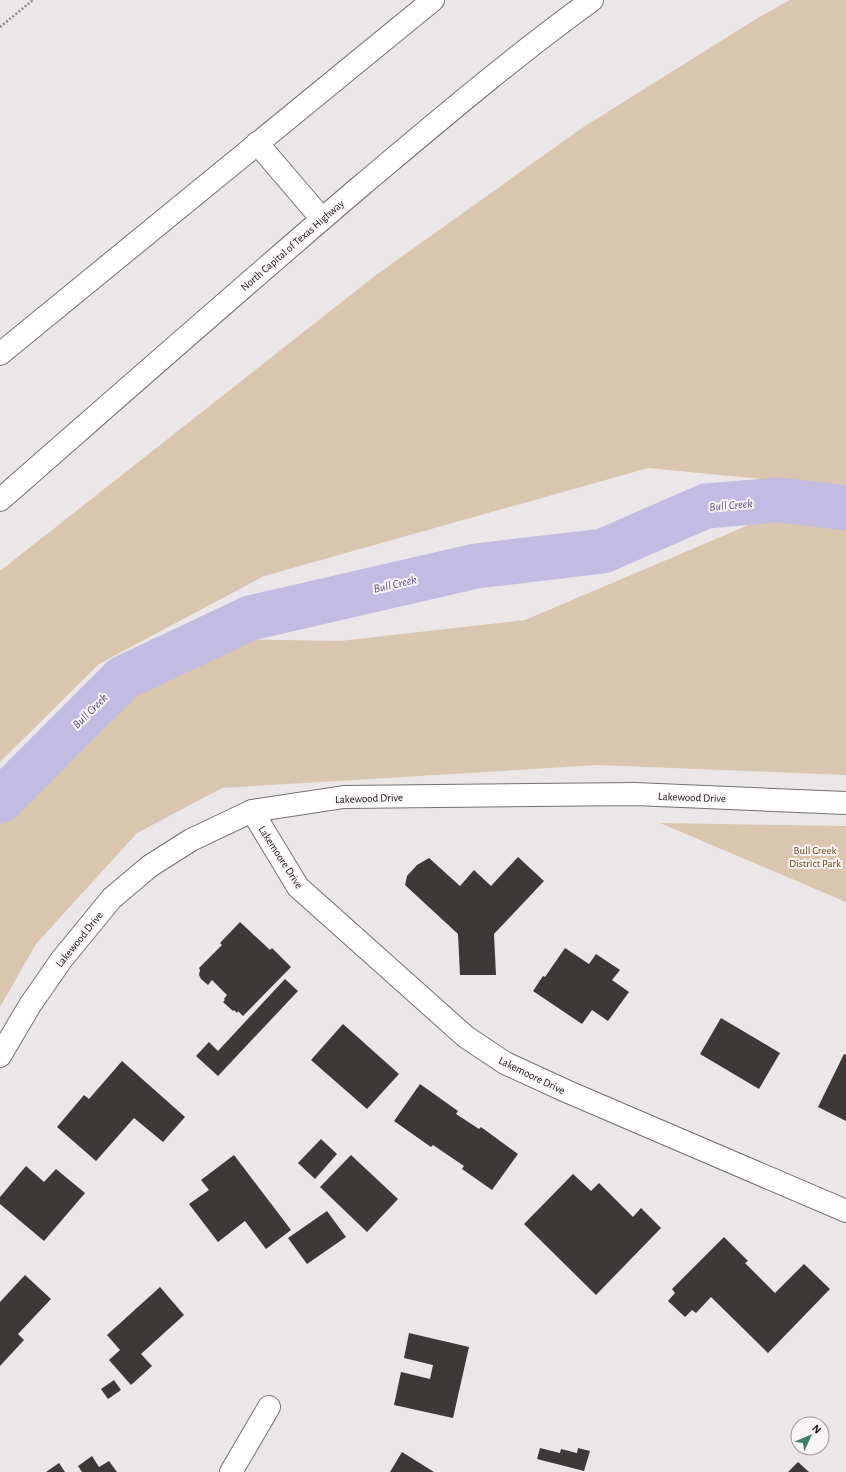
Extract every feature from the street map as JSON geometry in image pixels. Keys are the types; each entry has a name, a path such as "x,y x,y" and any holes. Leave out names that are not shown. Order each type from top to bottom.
{"main road":[{"path":"0,354 433,0"},
{"name":"North Capital of Texas Highway","path":"0,500 322,219 473,91 592,0"},
{"path":"257,143 322,219"},
{"name":"Lakewood Drive","path":"0,1056 30,1005 62,959 112,898 150,866 191,840 252,811 352,797 635,794 846,804"},
{"name":"Lakemoore Drive","path":"252,811 298,887 466,1037 505,1063 566,1092 846,1211"},
{"path":"231,1472 269,1407"}],"path":[{"path":"0,27 32,0"}],"green space":[{"path":"790,0 846,0 846,487 648,468 264,576 99,664 0,762 0,571 376,275 582,128 756,19"},
{"path":"772,515 846,520 846,775 599,765 222,788 137,833 36,944 0,1007 0,811 117,702 226,639 340,641 525,620"},
{"name":"Bull Creek District Park","path":"660,823 846,826 846,902"}],"building":[{"path":"518,857 544,881 494,934 496,975 460,975 458,934 405,885 407,876 417,865 429,858 460,886 474,870 491,886"},
{"path":"240,922 270,950 272,948 291,967 243,1016 238,1011 237,1013 234,1010 233,1011 223,1002 227,995 212,980 208,985 199,975 199,968 222,945 220,943"},
{"path":"565,948 589,964 596,954 620,970 612,980 629,992 608,1021 592,1010 582,1024 533,991 543,976 545,977"},
{"path":"285,979 298,991 218,1076 196,1056 209,1042 218,1051"},
{"path":"721,1018 780,1053 759,1089 700,1054"},
{"path":"343,1024 399,1074 367,1109 311,1060"},
{"path":"844,1054 846,1055 846,1121 818,1107"},
{"path":"122,1061 185,1117 163,1142 134,1118 96,1161 57,1127 84,1095 89,1099"},
{"path":"420,1084 458,1111 456,1114 479,1129 481,1127 518,1154 492,1190 462,1169 464,1166 433,1145 431,1147 394,1121"},
{"path":"321,1139 337,1154 315,1179 298,1163"},
{"path":"234,1155 291,1230 266,1249 245,1221 218,1242 189,1204 209,1190 201,1180"},
{"path":"351,1155 398,1199 367,1232 320,1187"},
{"path":"26,1166 44,1182 56,1169 85,1193 44,1241 0,1204 0,1197"},
{"path":"573,1174 591,1191 599,1183 633,1217 641,1208 661,1228 596,1295 524,1224"},
{"path":"327,1211 346,1237 307,1264 288,1238"},
{"path":"724,1237 748,1261 745,1263 775,1293 804,1264 830,1289 768,1353 711,1297 696,1313 692,1310 685,1317 668,1301 675,1293 672,1289"},
{"path":"25,1275 51,1299 18,1334 24,1340 0,1366 0,1302"},
{"path":"160,1287 184,1315 141,1354 152,1366 131,1385 109,1360 120,1350 107,1335"},
{"path":"409,1333 469,1347 453,1418 394,1405 401,1372 430,1379 433,1365 404,1358"},
{"path":"114,1380 121,1390 108,1399 101,1389"},
{"path":"540,1448 560,1453 561,1449 577,1453 578,1448 590,1451 584,1471 537,1459"},
{"path":"402,1452 434,1472 390,1472"},
{"path":"92,1456 99,1467 109,1461 117,1472 82,1472 78,1466"},
{"path":"798,1462 809,1472 788,1472"},
{"path":"59,1463 65,1472 46,1472"}],"waterway":[{"name":"Bull Creek","path":"0,801 123,678 250,618 476,566 603,551 706,506 780,500 846,508"}]}
